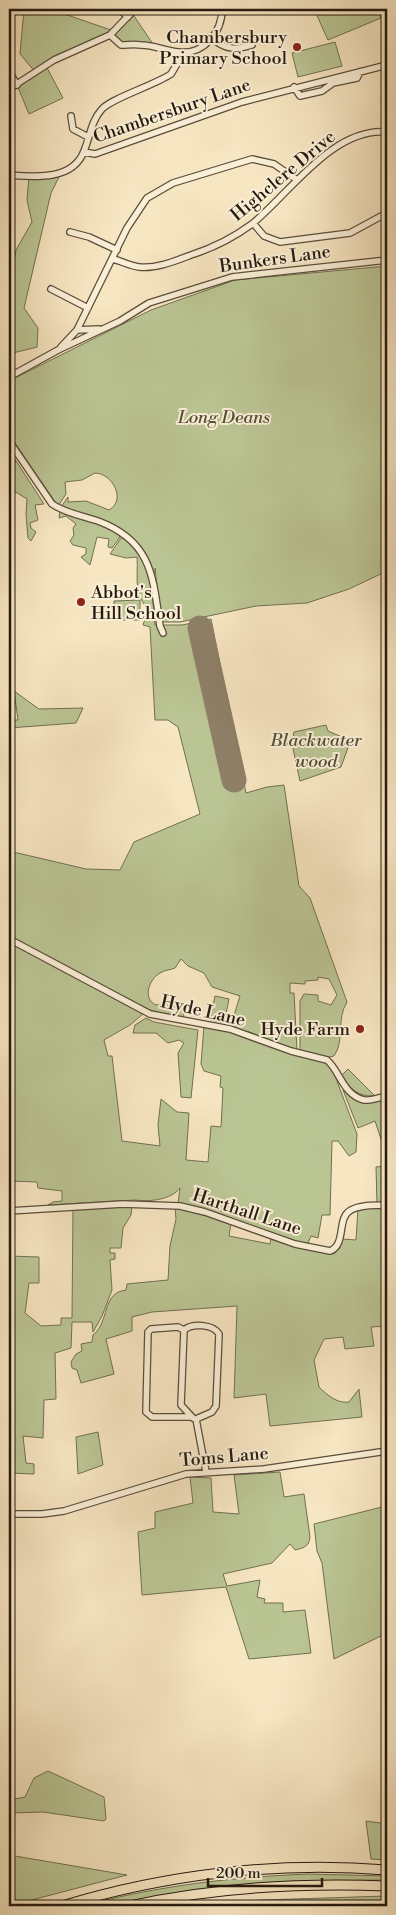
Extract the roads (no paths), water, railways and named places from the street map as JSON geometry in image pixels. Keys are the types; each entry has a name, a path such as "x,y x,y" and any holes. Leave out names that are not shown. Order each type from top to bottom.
{"highway":[{"path":"62,1906 156,1883 234,1872 353,1867 387,1870"},
{"path":"130,1906 194,1895 295,1886 387,1886"}],"street":[{"path":"119,9 128,17"},
{"path":"9,89 54,60 110,35 135,9"},
{"path":"110,35 121,45 140,45 179,52 195,51 212,38 218,28 222,9"},
{"path":"212,38 224,47 234,49 252,45"},
{"path":"84,152 94,119 103,107 171,74 177,64 179,52"},
{"name":"Chambersbury Lane","path":"9,175 46,176 58,173 76,163 84,152 95,154 201,115 294,87 387,65"},
{"path":"9,71 17,85"},
{"name":"Chambersbury Lane","path":"294,87 300,96 322,92 333,83 356,78 360,72"},
{"path":"71,116 73,129 88,137"},
{"name":"Highclere Drive","path":"113,258 139,267 168,263 210,249 240,233 253,223 297,180 339,144 374,131 387,132"},
{"path":"58,350 76,330 127,228 148,198 173,183 252,159 274,164 297,180"},
{"path":"253,223 264,236 280,242 350,233 387,213"},
{"path":"70,232 90,237 117,250"},
{"name":"Bunkers Lane","path":"9,377 58,350 104,329 149,303 232,277 387,260"},
{"path":"50,289 88,308"},
{"path":"76,330 104,329"},
{"path":"9,441 52,504 60,509 101,522 122,534 142,552 153,574 160,626 163,633"},
{"name":"Hyde Lane","path":"9,939 150,1014 230,1029 291,1051 323,1059 330,1062 343,1084 356,1096 365,1100 387,1096"},
{"name":"Harthall Lane","path":"9,1211 123,1204 180,1206 214,1215 295,1244 330,1251 338,1244 344,1220 350,1211 359,1207 387,1205"},
{"path":"208,1326 215,1329 219,1334 217,1397 212,1412 193,1418 152,1417 145,1409 148,1332 151,1329 178,1327 184,1330 188,1327 208,1326"},
{"path":"176,1417 181,1407 184,1330"},
{"path":"181,1407 193,1418 206,1472"},
{"name":"Toms Lane","path":"9,1514 42,1514 64,1511 169,1478 206,1472 264,1469 387,1451"}],"place":[{"name":"Chambersbury Primary School","path":"297,47"},
{"name":"Abbot's Hill School","path":"81,602"},
{"name":"Hyde Farm","path":"360,1029"}],"park label":[{"name":"Long Deans","path":"224,417"},
{"name":"Blackwater wood","path":"316,750"}]}
